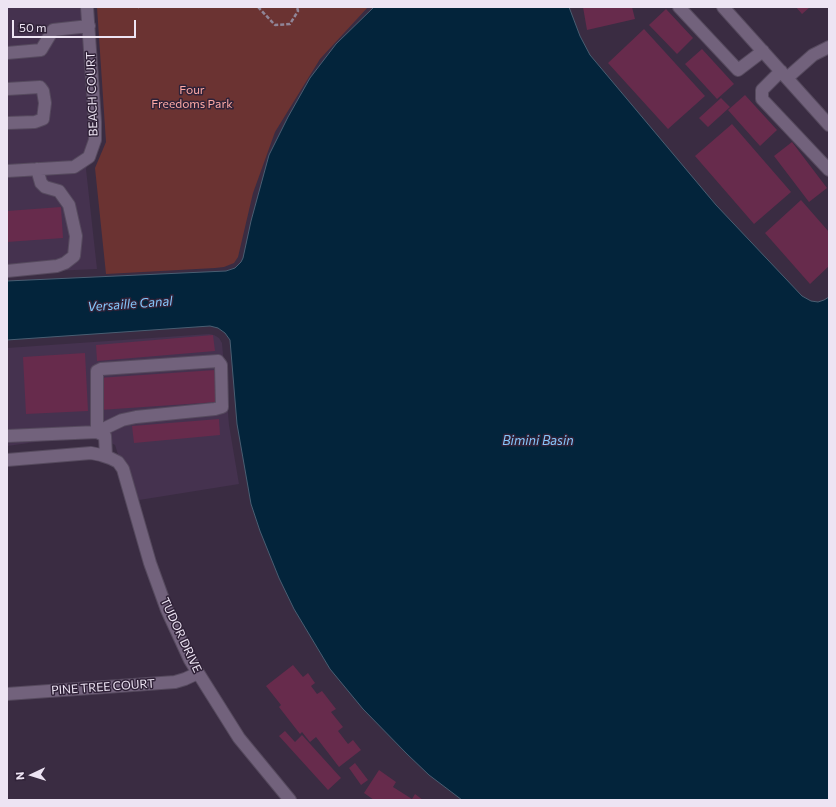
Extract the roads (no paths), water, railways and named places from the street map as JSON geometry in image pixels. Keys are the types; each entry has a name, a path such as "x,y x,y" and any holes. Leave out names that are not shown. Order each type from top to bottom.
{"street":[{"name":"BEACH COURT","path":"37,169 74,167 89,157 95,140 87,7"},
{"path":"679,7 738,70 763,52"},
{"path":"723,7 829,126"},
{"path":"7,53 41,50 53,30 88,26"},
{"path":"829,47 813,55 762,90 762,99 829,170"},
{"path":"7,89 40,87 43,91 45,103 43,119 35,122 7,123"},
{"path":"7,171 37,169 41,183 45,187 59,191 69,205 76,236 74,256 65,263 57,266 7,271"},
{"path":"7,436 97,432 122,420 136,417 222,407 221,365 218,361 101,369 97,371 97,432"},
{"path":"7,460 91,453 106,456 105,436 97,432"},
{"name":"TUDOR DRIVE","path":"106,456 118,462 123,469 150,563 165,603 190,660 240,738 290,800"},
{"name":"PINE TREE COURT","path":"7,694 175,682 198,673"}],"water":[{"name":"Bimini Basin","path":"374,7 569,7 580,36 590,55 716,205 802,296 811,301 818,302 829,297 829,800 462,800 429,775 363,709 330,669 294,609 279,578 251,504 237,424 230,340 225,333 218,328 210,326 7,340 7,281 226,271 235,268 243,258 251,221 269,155 288,117 310,78 336,44"}],"park label":[{"name":"Four Freedoms Park","path":"192,97"}],"water label":[{"name":"Versaille Canal","path":"130,304"}]}
